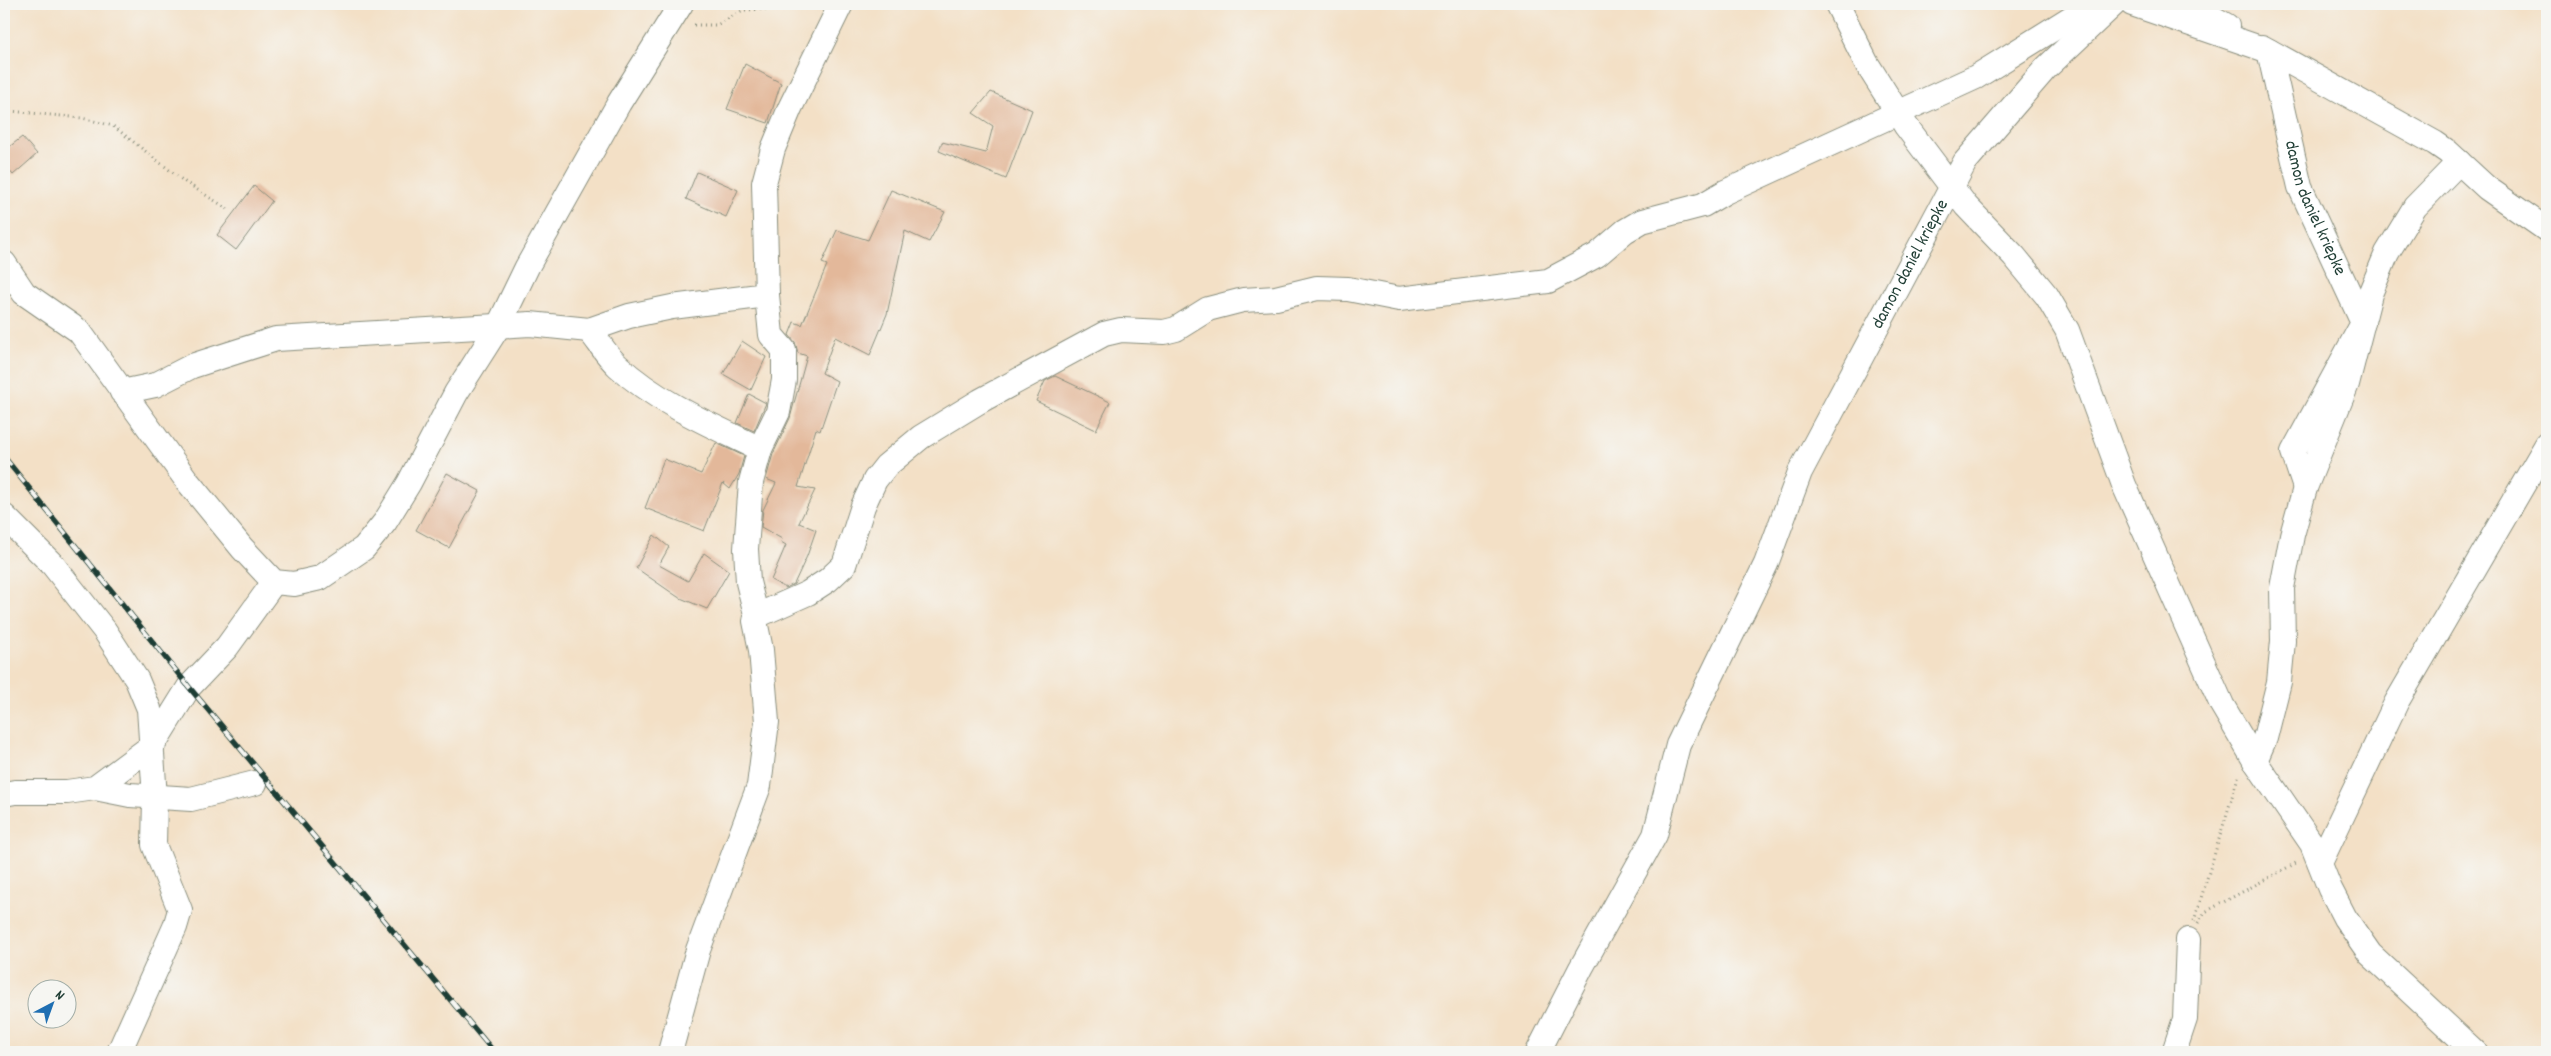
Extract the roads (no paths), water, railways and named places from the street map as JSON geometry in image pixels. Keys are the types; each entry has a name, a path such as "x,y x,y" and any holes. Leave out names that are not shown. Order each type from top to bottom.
{"street":[{"path":"4,282 24,293 79,331 188,482 242,548 274,582 294,584 320,578 364,548 384,522 409,483 456,393 498,327 527,267 618,103 681,4"},
{"path":"1837,4 1867,64 1951,188 2047,296 2066,330 2124,485 2222,705 2255,761 2318,858 2330,889 2370,954 2475,1052"},
{"path":"757,618 828,580 844,565 863,506 875,480 886,466 920,437 980,400 1104,334 1122,330 1164,332 1176,329 1208,309 1243,300 1276,298 1317,288 1348,289 1399,299 1548,281 1597,255 1625,231 1642,221 1702,205 1725,192 1898,111 1976,77 2093,4"},
{"name":"damon daniel kriepke","path":"1538,1052 1581,968 1655,834 1678,745 1766,564 1800,472 1965,162 2046,68 2114,4"},
{"path":"2132,4 2269,51"},
{"path":"2189,4 2336,90 2419,134 2448,152 2488,188 2547,230"},
{"path":"670,1052 698,950 759,786 767,722 761,650 755,627 757,618 748,582 746,549 751,482 760,449 778,412 784,380 784,350 771,335 767,295 764,183 773,149 790,108 840,5"},
{"name":"damon daniel kriepke","path":"2269,51 2300,187 2363,322"},
{"path":"2255,761 2265,738 2279,682 2283,641 2282,588 2292,535 2305,488 2348,384 2370,294 2387,253 2415,207 2459,162"},
{"path":"4,263 24,293"},
{"path":"122,392 155,385 192,366 276,339 530,324 589,330 629,316 672,307 767,295"},
{"path":"589,330 618,366 649,389 701,420 760,449"},
{"path":"2318,858 2396,703 2547,444"},
{"path":"4,516 53,565 105,632 132,672 149,709 153,745 155,798 154,844 180,910 175,927 119,1052"},
{"path":"95,788 153,745 189,687 227,648 274,582"},
{"path":"4,794 15,792 66,792 95,788 155,798 191,798 255,783"},
{"path":"2188,940 2184,1019 2190,1052"},
{"path":"2174,1052 2184,1019"}],"railway":[{"path":"4,457 189,687 494,1052"}]}
